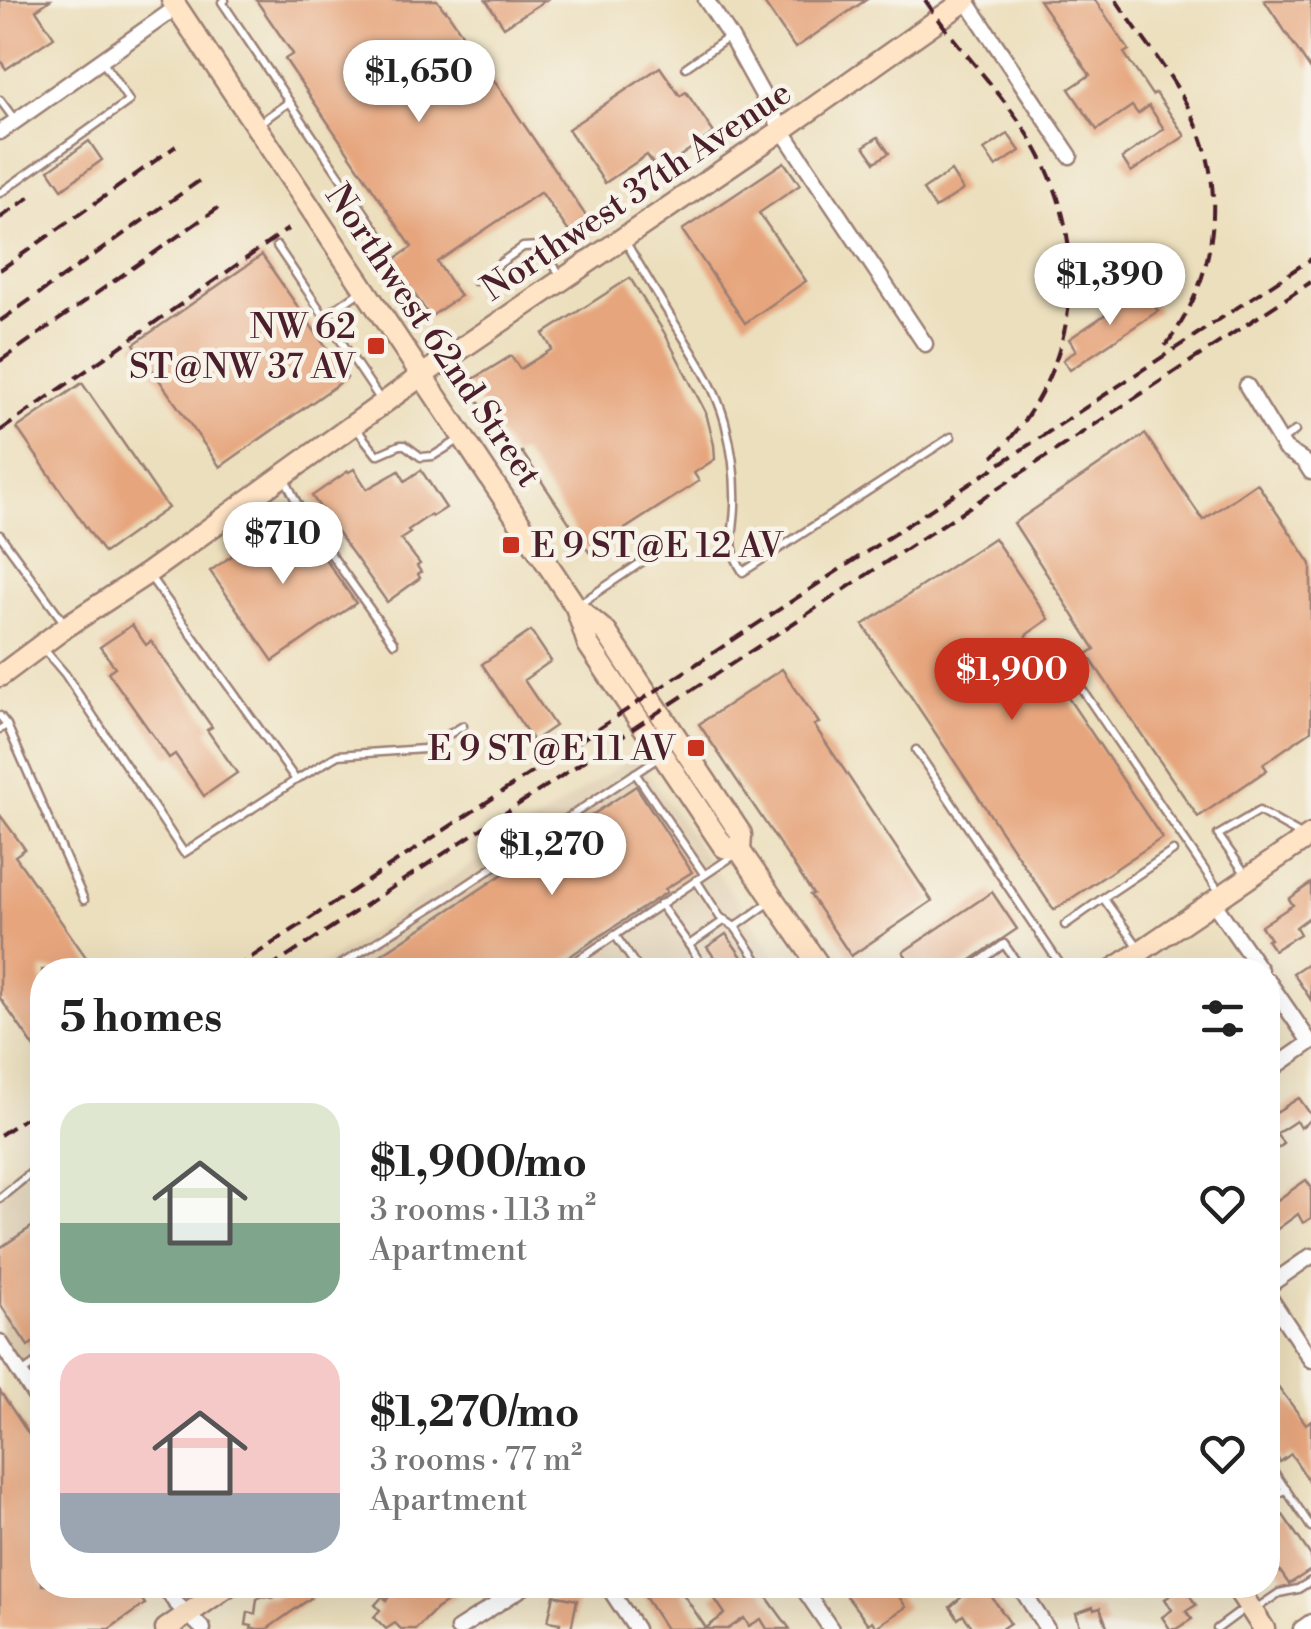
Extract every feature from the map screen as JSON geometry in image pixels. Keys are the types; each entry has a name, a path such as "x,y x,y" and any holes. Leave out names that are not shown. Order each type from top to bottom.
{"street":[{"path":"706,0 782,130 925,344"},
{"path":"966,0 1070,156"},
{"name":"Northwest 37th Avenue","path":"0,676 421,376 966,0"},
{"path":"0,132 174,4"},
{"name":"Northwest 62nd Street","path":"174,4 576,606 606,632 639,702"},
{"path":"1247,386 1285,449 1311,471"},
{"path":"639,702 662,755 724,847 740,851"},
{"path":"639,702 741,834 740,851 809,958"},
{"path":"1131,958 1309,837"},
{"path":"1218,900 1253,958"},
{"path":"1280,997 1311,1042 1280,1064"},
{"path":"1280,1278 1311,1256"},
{"path":"1280,1313 1311,1360"},
{"path":"0,1342 30,1389"},
{"path":"173,1598 196,1621"},
{"path":"166,1629 196,1621 214,1598"},
{"path":"458,1629 506,1598"},
{"path":"616,1598 636,1629"},
{"path":"810,1598 831,1629"},
{"path":"1027,1598 1047,1629"},
{"path":"1301,1629 1311,1622"}],"lane":[{"path":"226,0 222,2 388,249"},
{"path":"686,67 730,36"},
{"path":"0,194 129,101 102,60"},
{"path":"0,100 15,121"},
{"path":"255,126 290,102"},
{"path":"623,238 720,403 734,467 731,544 743,572 951,436"},
{"path":"276,246 383,403"},
{"path":"475,281 522,247 538,246 564,279"},
{"path":"324,316 364,289"},
{"path":"354,424 377,455 400,445 421,457 433,456 462,438"},
{"path":"1280,441 1295,431"},
{"path":"284,475 303,516 394,643"},
{"path":"0,535 67,626"},
{"path":"576,606 673,541"},
{"path":"148,573 296,780"},
{"path":"41,646 65,674 184,853 338,755 424,748 463,726"},
{"path":"1056,650 1218,900"},
{"path":"0,716 84,900"},
{"path":"916,750 1056,958"},
{"path":"351,958 662,755"},
{"path":"635,773 704,874"},
{"path":"1248,878 1218,835 1258,811 1309,837"},
{"path":"581,958 740,851"},
{"path":"1065,925 1173,851"},
{"path":"696,880 756,958"},
{"path":"1104,898 1142,951"},
{"path":"736,927 774,899"},
{"path":"660,904 697,958"},
{"path":"689,945 725,920"},
{"path":"615,935 631,958"},
{"path":"985,958 1004,944 1014,958"},
{"path":"0,1198 30,1174"},
{"path":"20,1374 30,1367"},
{"path":"1280,1481 1311,1527"},
{"path":"1280,1494 1286,1490"},
{"path":"1280,1593 1298,1590 1311,1580"},
{"path":"1217,1629 1255,1615 1274,1598"}],"shaded area":[{"path":"635,755 777,958 332,958"},
{"path":"30,1159 30,1378 0,1333 0,1180"}],"building":[{"path":"0,0 50,0 36,10 54,37 6,69 0,60"},
{"path":"256,0 437,0 588,219 569,232 541,192 437,262 460,296 430,317 392,261 412,247 285,59 293,54"},
{"path":"486,0 546,0 504,27"},
{"path":"762,0 866,0 795,48"},
{"path":"1039,0 1095,0 1129,50 1124,53 1185,136 1131,172 1122,158 1164,129 1149,106 1138,114 1132,106 1097,130 1069,89 1090,75"},
{"path":"1264,0 1311,0 1311,70"},
{"path":"660,67 680,96 686,92 714,133 658,171 647,155 605,183 568,129"},
{"path":"1008,134 1020,151 996,167 984,150"},
{"path":"878,137 889,153 875,162 864,146"},
{"path":"89,141 102,160 62,189 49,170"},
{"path":"784,162 800,185 759,213 806,281 745,323 682,230"},
{"path":"951,171 963,190 935,208 923,190"},
{"path":"262,255 347,378 220,467 134,344"},
{"path":"630,278 664,332 706,413 715,459 694,473 699,481 589,552 522,452 513,457 467,383 511,356 520,369 552,349 543,334"},
{"path":"1143,289 1158,311 1070,370 1063,360 1076,350 1069,339"},
{"path":"82,383 168,508 104,553 17,428"},
{"path":"1145,434 1203,520 1257,483 1311,564 1311,731 1263,764 1267,770 1198,817 1087,654 1095,649 1014,523"},
{"path":"354,469 367,489 399,471 405,481 421,470 446,508 408,530 410,533 401,539 420,564 420,578 387,602 312,496"},
{"path":"293,513 356,603 273,661 210,571"},
{"path":"994,538 1049,619 1026,635 1162,838 1054,910 863,625"},
{"path":"132,625 146,645 151,641 212,727 207,730 237,773 204,796 175,754 169,758 108,672 115,667 100,647"},
{"path":"531,631 551,661 524,680 555,726 533,741 482,664"},
{"path":"782,669 819,723 814,725 932,901 851,956 699,724"},
{"path":"636,786 692,872 567,958 376,958"},
{"path":"0,815 25,849 15,856 87,958 30,958 30,1041 0,998"},
{"path":"1311,883 1311,916 1296,927 1300,934 1274,950 1261,926 1293,905 1289,899"},
{"path":"992,892 1017,929 974,958 907,958 903,952"},
{"path":"726,934 743,958 715,958 707,947"},
{"path":"1311,961 1311,1000 1293,973"},
{"path":"1299,1098 1311,1120 1300,1128 1296,1121 1280,1131 1280,1110"},
{"path":"1306,1180 1311,1187 1311,1218 1303,1223 1298,1214 1280,1227 1280,1198"},
{"path":"30,1228 28,1346 0,1304 0,1248"},
{"path":"1280,1389 1306,1424 1311,1420 1311,1484 1291,1454 1280,1462"},
{"path":"0,1391 30,1436 30,1598 141,1598 145,1604 109,1629 0,1629"},
{"path":"1283,1515 1311,1556 1311,1570 1289,1584 1280,1571"},
{"path":"311,1598 267,1629 251,1629 246,1625 248,1612 255,1614 257,1599"},
{"path":"381,1598 452,1598 416,1629 401,1629 395,1623 386,1629 374,1617 380,1610 375,1605"},
{"path":"553,1598 577,1600 571,1629 558,1629 560,1623 548,1621"},
{"path":"646,1598 686,1598 706,1628 725,1614 714,1598 767,1598 790,1629 767,1629 761,1619 749,1626 744,1618 728,1629 666,1629"},
{"path":"848,1598 900,1598 906,1607 876,1627 872,1621 868,1624"},
{"path":"960,1598 993,1598 1010,1623 1001,1629 974,1629 963,1615 958,1619 950,1607"},
{"path":"1191,1598 1196,1605 1186,1611 1192,1619 1170,1629 1162,1617 1172,1610 1165,1599"},
{"path":"1100,1608 1107,1626 1081,1629 1076,1613"}],"railway":[{"path":"925,0 1027,133 1049,174 1063,217 1070,260 1069,304 1060,346 1044,387 1021,425 990,460"},
{"path":"1116,0 1188,108 1206,153 1212,182 1213,212 1204,272 1179,327 1161,351"},
{"path":"0,270 176,146"},
{"path":"0,321 199,181"},
{"path":"0,218 30,197"},
{"path":"0,361 218,208"},
{"path":"0,431 288,229"},
{"path":"250,958 1311,259"},
{"path":"285,958 1311,282"},
{"path":"0,1135 30,1115"}],"place":[{"name":"NW 62 ST@NW 37 AV","path":"376,346"},
{"name":"E 9 ST@E 12 AV","path":"511,545"},
{"name":"E 9 ST@E 11 AV","path":"696,748"}]}
